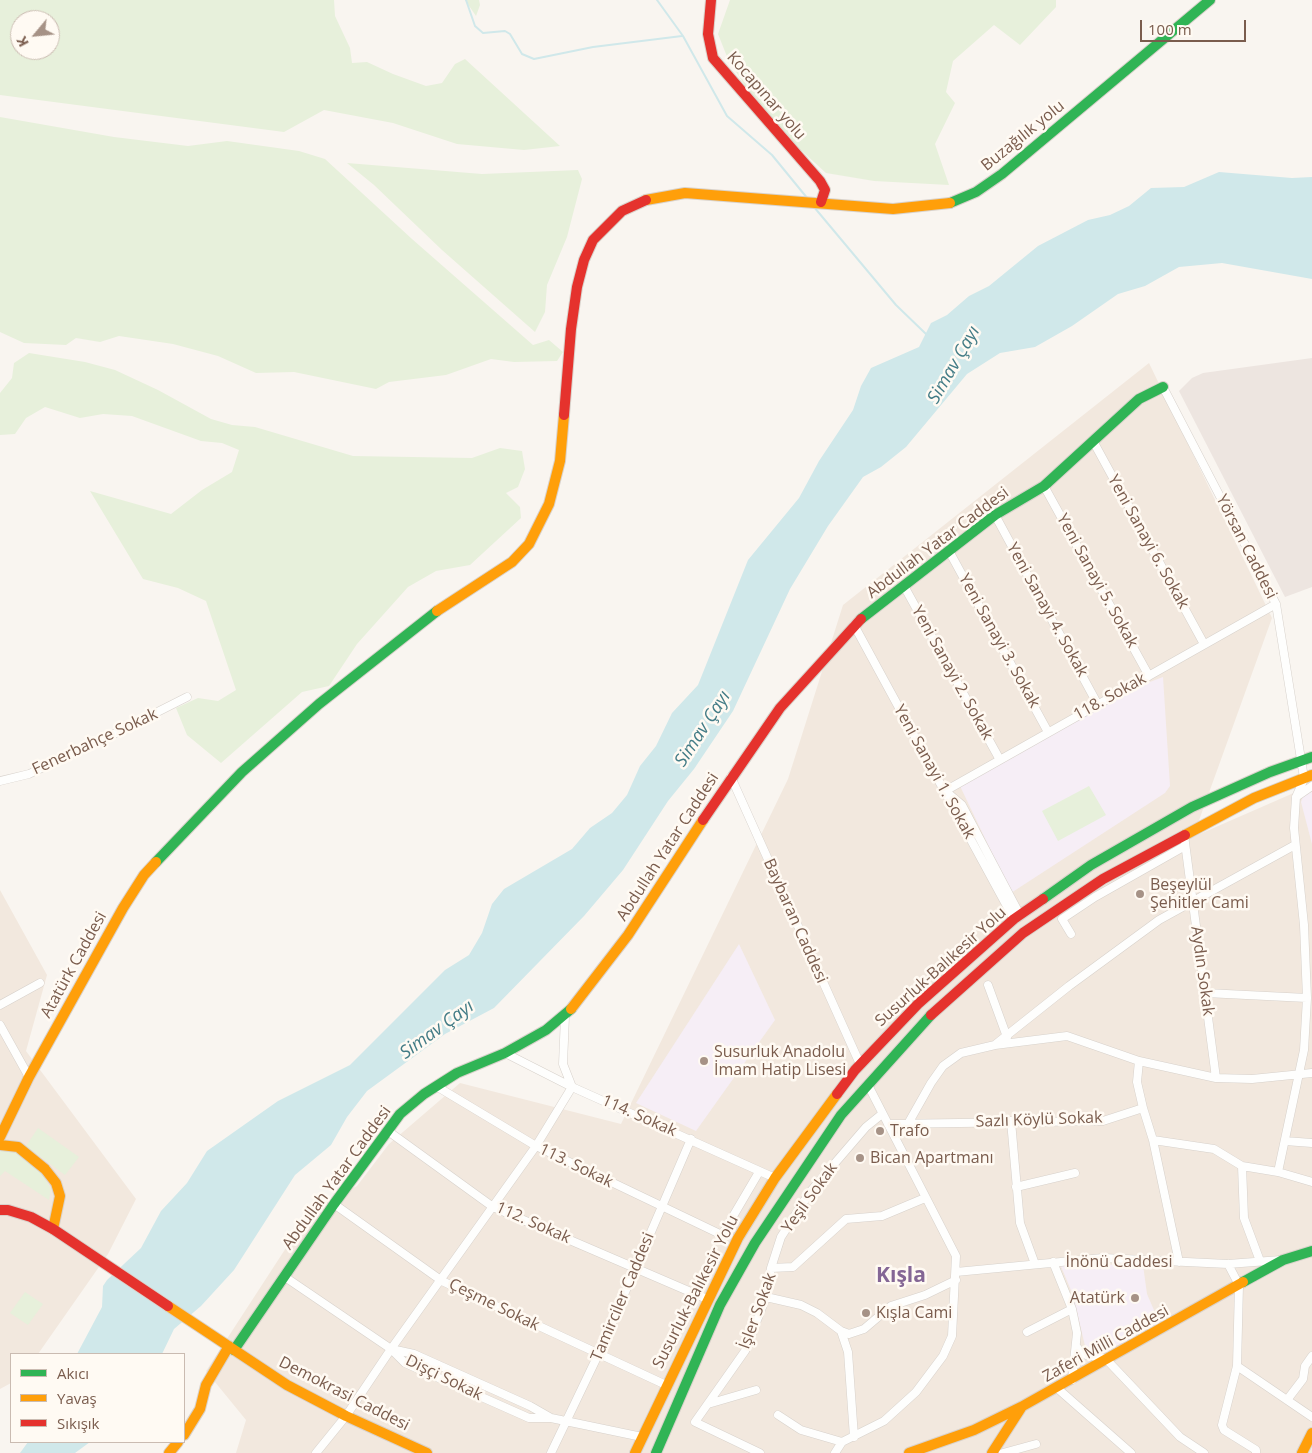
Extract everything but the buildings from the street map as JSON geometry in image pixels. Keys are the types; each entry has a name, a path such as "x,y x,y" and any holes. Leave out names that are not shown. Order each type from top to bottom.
{"main road":[{"name":"Kocapınar yolu","path":"712,0 708,34 713,58 820,181 825,190 821,202"},
{"name":"Buzağılık yolu","path":"787,199 893,209 940,206 958,201 976,192 1002,174 1210,0"},
{"name":"Atatürk Caddesi","path":"0,1137 30,1077 123,908 144,876 194,820 242,772 319,704 446,603 512,562 529,544 549,504 560,461 577,286 584,260 593,240 622,211 640,201 662,196 684,193 787,199"},
{"name":"Abdullah Yatar Caddesi","path":"185,1433 200,1409 206,1385 229,1346 285,1277 334,1204 400,1114 436,1086 457,1073 504,1053 546,1030 565,1016 628,935 731,777 780,708 854,625 995,515 1044,486 1139,399 1162,387"},
{"name":"Susurluk-Balıkesir Yolu","path":"635,1453 707,1298 738,1238 775,1178 860,1064 918,1004 1017,917 1091,865 1184,812 1288,765 1312,757"},
{"path":"1220,815 1239,800 1296,776 1301,772 1297,765 1288,765"},
{"name":"Susurluk-Balıkesir Yolu","path":"656,1453 720,1305 755,1243 790,1188 841,1115 930,1016 1023,933 1103,879 1254,798 1310,781"},
{"path":"8,1122 10,1134 18,1147 45,1169 56,1184 60,1196 53,1229"},
{"path":"0,1145 6,1144 18,1147"},
{"name":"Demokrasi Caddesi","path":"0,1210 8,1210 31,1217 53,1229 287,1385 346,1416 426,1453"},
{"name":"Zaferi Milli Caddesi","path":"909,1453 974,1430 1021,1407 1283,1260 1312,1252"},
{"path":"992,1453 1021,1407"},
{"path":"1302,1453 1312,1433"},
{"path":"169,1453 177,1443"}],"street":[{"name":"Yörsan Caddesi","path":"1162,387 1276,604 1302,760 1310,781"},
{"name":"Yeni Sanayi 6. Sokak","path":"1093,441 1204,644"},
{"name":"Yeni Sanayi 5. Sokak","path":"1044,486 1149,676"},
{"name":"Yeni Sanayi 4. Sokak","path":"995,515 1098,704"},
{"name":"Yeni Sanayi 3. Sokak","path":"949,551 1048,732"},
{"name":"Yeni Sanayi 2. Sokak","path":"904,586 1000,760"},
{"name":"118. Sokak","path":"945,791 1276,604"},
{"name":"Yeni Sanayi 1. Sokak","path":"854,625 945,791 962,805 1017,917"},
{"name":"Fenerbahçe Sokak","path":"0,781 28,774 106,738 187,697"},
{"name":"Baybaran Caddesi","path":"731,777 860,1064"},
{"path":"1278,1172 1301,1074 1307,998 1304,925 1294,828 1296,796 1310,781"},
{"name":"Aydın Sokak","path":"1184,834 1216,1078"},
{"path":"995,1045 1068,986 1159,920 1192,900 1295,845"},
{"path":"1071,934 1062,919 1102,893 1185,846"},
{"path":"0,1004 40,983"},
{"path":"988,984 1007,1037"},
{"path":"1206,993 1307,998"},
{"path":"316,1453 346,1416 391,1349 442,1281 536,1146 572,1087 563,1064 565,1016"},
{"path":"1019,1027 1025,1041"},
{"path":"1,1029 30,1077"},
{"path":"909,1122 943,1066 960,1053 995,1045 1025,1041 1067,1036 1139,1061 1216,1078 1252,1079 1312,1073"},
{"name":"114. Sokak","path":"504,1053 572,1087 775,1178"},
{"path":"1139,1061 1137,1082 1153,1140 1179,1262"},
{"path":"835,1453 842,1442 884,1421 916,1392 943,1356 952,1336 956,1256 868,1085"},
{"name":"113. Sokak","path":"436,1086 536,1146 662,1208 722,1235 759,1172"},
{"name":"Sazlı Köylü Sokak","path":"888,1124 909,1122 1103,1120 1143,1108"},
{"name":"Yeşil Sokak","path":"771,1268 781,1236 810,1192 866,1127 882,1114"},
{"path":"1011,1122 1020,1223 1035,1264"},
{"name":"112. Sokak","path":"388,1131 493,1207 707,1298"},
{"name":"Tamirciler Caddesi","path":"551,1453 598,1355 691,1139"},
{"path":"1153,1140 1214,1149 1242,1166 1278,1172 1312,1182"},
{"path":"1285,1141 1312,1143"},
{"path":"1242,1166 1244,1218 1260,1261"},
{"path":"1016,1187 1075,1173"},
{"name":"İşler Sokak","path":"760,1453 695,1422 745,1351 766,1297 771,1268 793,1267 846,1219 882,1216 926,1198"},
{"name":"Çeşme Sokak","path":"334,1204 442,1281 666,1386"},
{"name":"İnönü Caddesi","path":"956,1276 1035,1264 1103,1258 1228,1264 1283,1260"},
{"path":"1052,1262 1072,1309 1077,1334 1072,1380"},
{"path":"1228,1264 1238,1286 1237,1366 1222,1425 1224,1430 1256,1450 1256,1453"},
{"path":"766,1297 801,1305 817,1313 841,1331 849,1334 864,1329 891,1306 925,1295 956,1276"},
{"path":"285,1277 391,1349"},
{"path":"1027,1332 1072,1309"},
{"path":"841,1331 848,1352 854,1437"},
{"path":"1076,1346 1082,1354 1106,1359 1180,1437 1204,1453"},
{"name":"Dişçi Sokak","path":"391,1349 414,1354 530,1406 551,1418"},
{"name":"Dişçi Sokak","path":"391,1349 405,1363 529,1418 551,1418"},
{"path":"1286,1400 1302,1379 1305,1366 1312,1356"},
{"path":"1237,1366 1312,1416"},
{"path":"1057,1388 1131,1453"},
{"path":"708,1404 756,1390"},
{"path":"778,1415 801,1430 842,1442"},
{"path":"551,1418 642,1437"},
{"path":"1003,1453 1036,1444"}],"shaded area":[{"path":"1312,358 1312,587 1285,597 1179,391 1192,378 1203,373"},
{"path":"1149,363 1272,618 1193,837 1312,785 1312,1453 236,1453 246,1420 206,1371 310,1211 357,1186 389,1144 460,1083 621,1124 788,779 843,605"},
{"path":"1163,677 1170,786 1165,793 1011,893 960,786 1134,688"},
{"path":"1312,792 1312,844 1301,802 1304,794"},
{"path":"0,890 47,975 26,1051 136,1199 108,1254 39,1353 10,1353 10,1384 0,1389"},
{"name":"Susurluk Anadolu İmam Hatip Lisesi","path":"739,944 775,1020 696,1131 636,1103"},
{"path":"1060,1264 1143,1265 1147,1294 1160,1324 1133,1339 1094,1354 1086,1350 1073,1295"}],"green space":[{"path":"0,0 334,0 335,16 350,48 352,63 367,62 426,86 442,83 455,64 465,59 560,146 524,150 457,144 393,123 324,110 284,132 0,95"},
{"path":"465,0 479,0 480,5 476,16"},
{"path":"730,0 1056,0 1056,7 1020,45 994,25 953,61 946,92 955,103 935,144 949,185 874,181 826,173 790,140 747,89 728,59 718,34"},
{"path":"0,117 114,137 188,146 227,141 299,151 325,159 412,239 533,345 549,340 563,352 557,361 514,362 491,359 446,375 389,382 376,389 294,372 256,373 218,356 173,344 119,336 100,342 76,338 66,345 24,343 0,332"},
{"path":"347,163 482,174 578,170 582,179 567,237 547,285 545,312 535,332 442,250 374,185"},
{"path":"29,353 85,362 115,370 158,390 211,419 232,425 255,427 353,456 472,458 500,448 522,451 525,469 518,487 506,493 520,507 521,518 470,565 436,571 408,587 357,644 329,686 302,692 221,763 187,735 176,708 198,698 218,701 236,690 206,601 178,588 143,579 90,491 171,514 202,490 232,472 239,450 222,443 201,441 132,416 103,414 80,418 45,407 26,418 15,434 0,435 0,393 12,378 14,363"},
{"path":"1089,786 1106,815 1058,841 1042,811"},
{"path":"38,1128 79,1157 65,1175 26,1146"},
{"path":"12,1148 43,1175 51,1189 49,1200 5,1171 0,1176 0,1149"},
{"path":"25,1292 43,1304 28,1325 10,1313"}],"water":[{"name":"Simav Çayı","path":"1219,172 1292,178 1312,177 1312,279 1222,263 1179,267 1145,286 1118,294 1072,326 1035,347 1000,353 967,374 906,447 881,467 863,477 828,526 790,589 733,711 694,769 668,801 623,870 584,916 494,1008 445,1034 367,1091 347,1117 331,1145 295,1175 234,1270 201,1306 174,1329 162,1353 78,1353 102,1307 103,1286 141,1248 161,1211 187,1183 207,1151 278,1101 350,1065 445,970 469,955 482,933 492,904 504,889 572,849 590,828 612,813 627,795 640,766 656,746 672,713 698,685 748,560 799,498 819,461 853,410 861,386 871,368 919,347 931,323 947,315 969,296 989,286 1038,246 1088,220 1110,215 1129,206 1151,188 1184,187"},
{"path":"27,1443 89,1443 75,1453 20,1453"}],"waterway":[{"path":"466,0 475,26 483,33 505,31 510,34 522,54 534,59 593,47 682,36"},
{"path":"657,0 683,36 727,116 772,155 808,199"},
{"path":"814,207 896,305 926,334"}],"traffic: fast":[{"path":"950,203 976,192 1002,174 1210,0"},
{"path":"861,619 995,515 1044,486 1139,399 1163,387"},
{"path":"156,862 242,772 319,704 437,611"},
{"path":"1043,899 1091,865 1192,807 1270,772 1312,757"},
{"path":"234,1350 334,1204 400,1114 424,1094 457,1073 505,1053 546,1030 571,1009"},
{"path":"656,1453 720,1305 755,1243 841,1115 931,1015"},
{"path":"1243,1282 1283,1260 1312,1251"}],"traffic: slow":[{"path":"646,200 685,193 893,209 950,203"},
{"path":"437,611 512,562 529,544 549,504 560,461 564,415"},
{"path":"1185,835 1254,798 1312,775"},
{"path":"571,1009 628,935 703,820"},
{"path":"0,1137 29,1077 123,908 144,875 156,862"},
{"path":"635,1453 738,1238 775,1178 837,1094"},
{"path":"0,1145 18,1147 45,1169 56,1183 60,1196 53,1229"},
{"path":"909,1453 974,1430 1021,1407 1243,1282"},
{"path":"168,1306 287,1385 346,1416 427,1453"},
{"path":"185,1433 200,1409 206,1385 229,1346"},
{"path":"992,1453 1021,1408"},
{"path":"1302,1453 1312,1433"},
{"path":"169,1453 177,1443"}],"traffic: jam":[{"path":"711,0 708,34 713,58 820,181 825,190 821,202"},
{"path":"564,415 571,329 577,287 584,260 593,240 622,211 646,200"},
{"path":"703,820 780,708 861,619"},
{"path":"931,1015 1023,933 1103,879 1185,835"},
{"path":"837,1094 855,1070 918,1004 1014,919 1043,899"},
{"path":"0,1210 8,1210 31,1217 53,1229 168,1306"}],"place":[{"name":"Beşeylül Şehitler Cami","path":"1140,894"},
{"name":"Susurluk Anadolu İmam Hatip Lisesi","path":"704,1061"},
{"name":"Trafo","path":"880,1131"},
{"name":"Bican Apartmanı","path":"860,1158"},
{"name":"Atatürk","path":"1135,1298"},
{"name":"Kışla Cami","path":"866,1313"}],"district":[{"name":"Kışla","path":"901,1276"}]}
